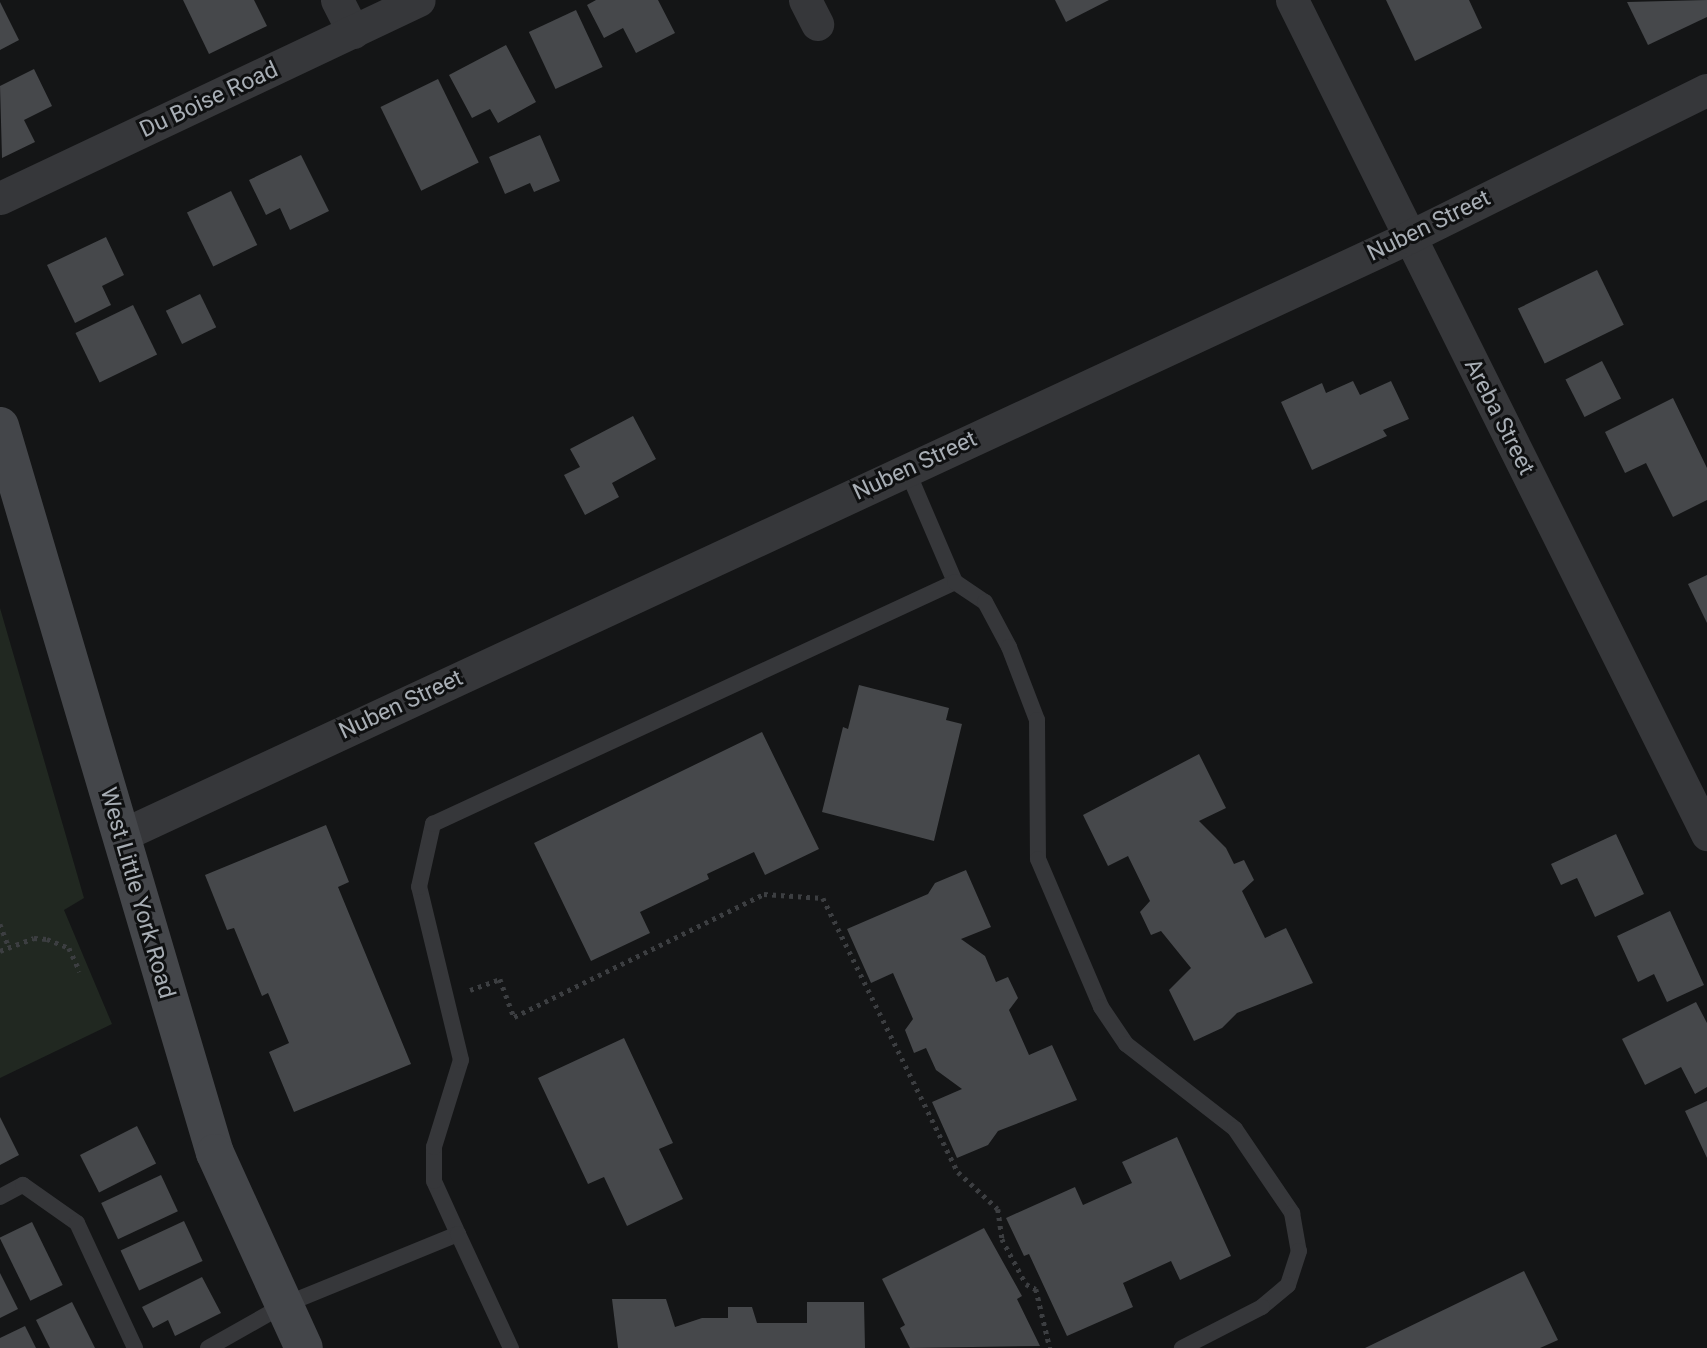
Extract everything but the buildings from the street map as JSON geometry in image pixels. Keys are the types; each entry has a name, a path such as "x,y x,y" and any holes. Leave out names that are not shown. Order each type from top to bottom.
{"street":[{"path":"337,0 353,32"},
{"name":"Du Boise Road","path":"0,198 418,0"},
{"name":"Areba Street","path":"1292,0 1707,834"},
{"name":"Nuben Street","path":"120,835 1409,237 1707,90"},
{"name":"West Little York Road","path":"0,426 215,1153 304,1348"}],"lane":[{"path":"907,470 955,582 985,602 1009,647 1037,720 1038,859 1101,1007 1126,1044 1235,1129 1292,1213 1299,1251 1288,1285 1262,1307 1182,1348"},
{"path":"511,1348 434,1181 434,1147 461,1060 449,998 419,887 433,824 955,582"},
{"path":"0,1197 23,1185 76,1223 135,1348"},
{"path":"208,1348 284,1306 458,1234"}],"path":[{"path":"449,998 500,979 514,1017 764,894 823,898 958,1172 998,1209 1002,1239 1026,1284 1036,1289 1050,1348"},
{"path":"0,924 9,947"},
{"path":"0,951 34,938 60,944 69,948 80,972"}],"shaded area":[{"path":"0,608 84,898 64,910 112,1024 0,1078"}]}
